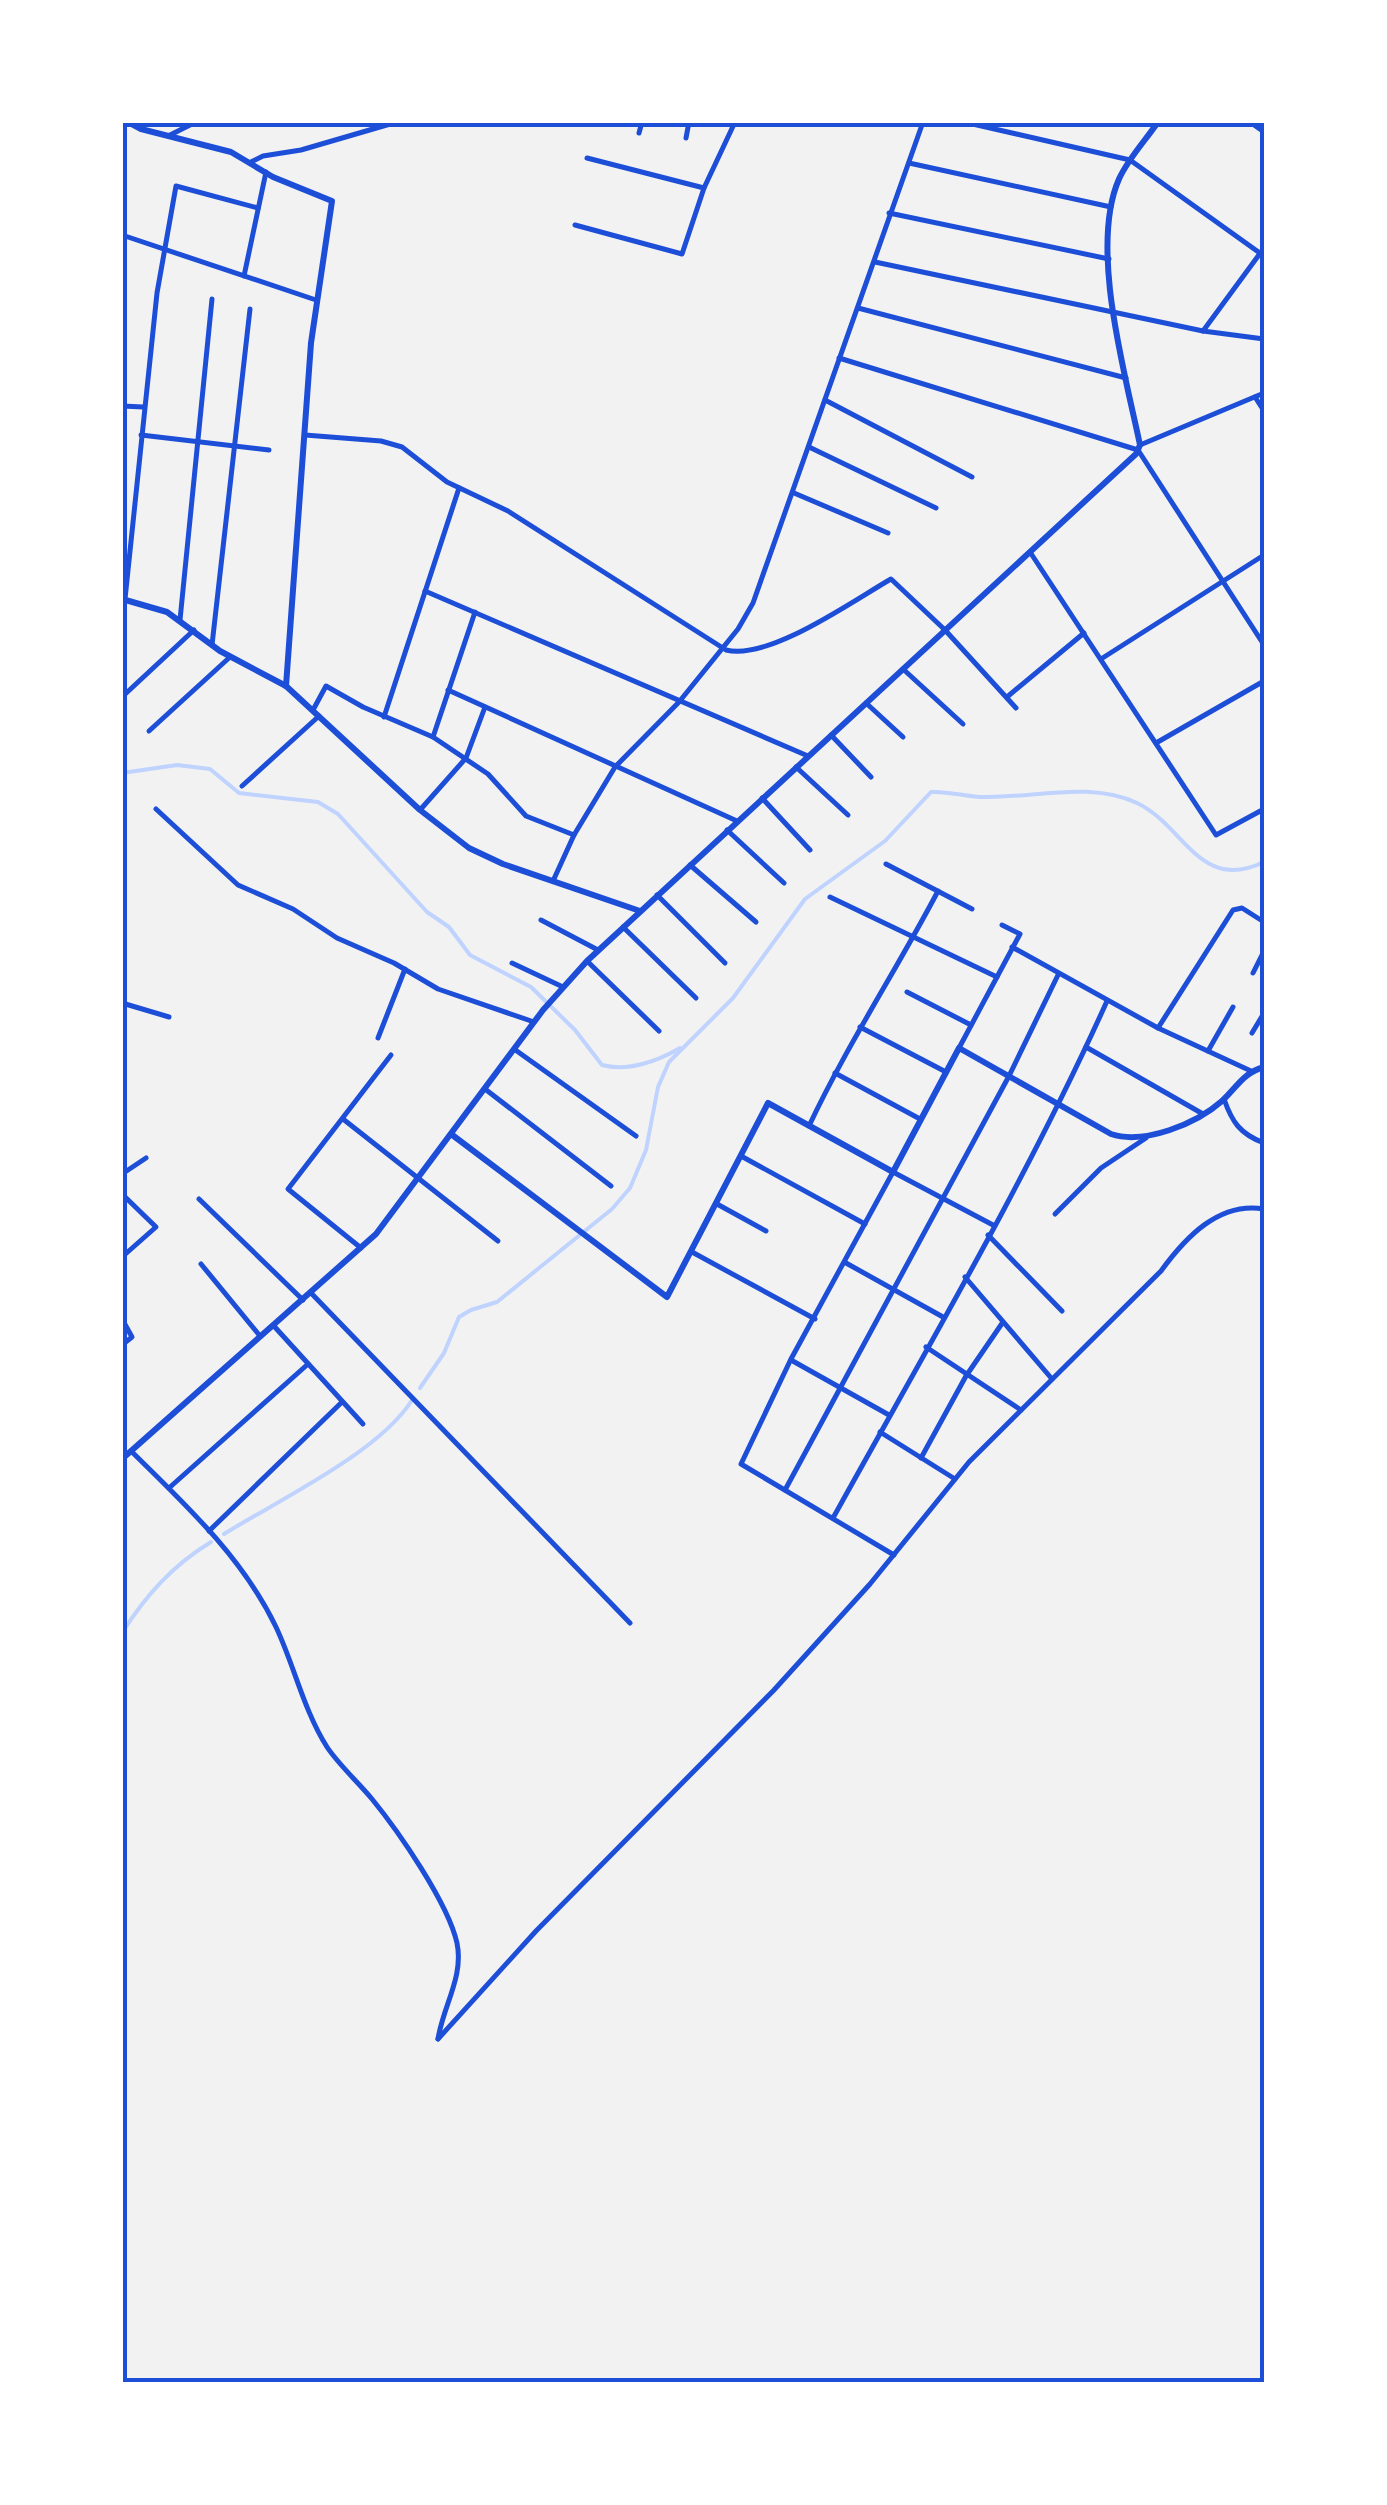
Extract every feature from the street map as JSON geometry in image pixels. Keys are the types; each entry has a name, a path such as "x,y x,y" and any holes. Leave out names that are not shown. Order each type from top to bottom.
{"street":[{"path":"128,122 231,152 332,201 316,300 286,686"},
{"path":"168,136 196,122"},
{"path":"251,162 397,122"},
{"path":"639,133 642,122"},
{"path":"686,138 689,122"},
{"path":"575,225 682,254 704,188 735,122"},
{"path":"553,881 574,836 615,767 679,702 722,649 763,581 923,122"},
{"path":"964,122 1130,160 1263,252 1203,331"},
{"path":"1158,122 1117,182 1111,207 1109,260 1113,312 1139,447 1264,646"},
{"path":"1250,122 1264,132"},
{"path":"587,158 704,188"},
{"path":"909,163 1111,207"},
{"path":"244,276 266,172"},
{"path":"258,208 176,186 143,408 124,599 167,612 212,645 286,686 420,810 478,854 640,911"},
{"path":"890,213 1109,260"},
{"path":"122,236 316,300"},
{"path":"874,262 1203,331 1264,339"},
{"path":"180,620 212,299"},
{"path":"857,308 1126,378"},
{"path":"212,645 250,309"},
{"path":"840,358 1139,447"},
{"path":"122,1458 312,1294 384,1225 553,998 690,864 1139,447 1264,393"},
{"path":"1256,397 1264,411"},
{"path":"825,400 972,476"},
{"path":"122,406 143,408"},
{"path":"305,435 389,442 402,447 459,488 508,510 722,649 742,652 778,640 892,579 1016,708"},
{"path":"140,436 269,450"},
{"path":"809,447 936,508"},
{"path":"384,717 459,488"},
{"path":"793,493 888,533"},
{"path":"1030,552 1216,834 1264,809"},
{"path":"1101,659 1264,554"},
{"path":"425,591 808,756"},
{"path":"433,736 475,612"},
{"path":"122,697 194,630"},
{"path":"1008,698 1084,633"},
{"path":"149,731 230,656"},
{"path":"903,669 963,724"},
{"path":"1156,743 1264,681"},
{"path":"242,786 316,713 326,686 384,717 433,736 488,774 526,816 574,836"},
{"path":"448,690 738,821"},
{"path":"866,703 903,737"},
{"path":"420,810 466,758 485,708"},
{"path":"831,736 871,777"},
{"path":"796,767 848,815"},
{"path":"762,798 810,850"},
{"path":"156,809 238,884 294,909 337,938 438,990 534,1022"},
{"path":"727,830 784,884"},
{"path":"690,864 756,922"},
{"path":"886,864 972,909"},
{"path":"808,1126 834,1072 938,891"},
{"path":"657,895 725,963"},
{"path":"830,897 997,977"},
{"path":"1158,1028 1234,910 1242,908 1264,922"},
{"path":"541,920 598,950"},
{"path":"894,1555 741,1464 791,1359 1020,934 1002,925"},
{"path":"623,927 696,998"},
{"path":"1012,947 1158,1028 1251,1071"},
{"path":"1253,973 1264,952"},
{"path":"587,961 659,1031"},
{"path":"512,963 563,987"},
{"path":"378,1038 405,970"},
{"path":"785,1490 1009,1076 1058,975"},
{"path":"908,992 972,1025"},
{"path":"833,1518 1059,1104 1107,1001"},
{"path":"124,1005 169,1017"},
{"path":"1208,1051 1233,1007"},
{"path":"1252,1033 1264,1013"},
{"path":"860,1026 946,1072"},
{"path":"1086,1047 1203,1114"},
{"path":"959,1048 1111,1134 1146,1138"},
{"path":"514,1049 636,1136"},
{"path":"361,1248 288,1189 391,1056"},
{"path":"1055,1214 1101,1168 1146,1138 1203,1114 1251,1071 1264,1068"},
{"path":"834,1072 920,1119"},
{"path":"485,1089 612,1186"},
{"path":"1224,1099 1239,1130 1264,1143"},
{"path":"451,1134 667,1297 768,1102 993,1225"},
{"path":"342,1118 498,1241"},
{"path":"742,1156 865,1224"},
{"path":"122,1174 146,1158"},
{"path":"122,1194 156,1226 122,1257"},
{"path":"199,1199 303,1300"},
{"path":"717,1204 766,1231"},
{"path":"131,1451 236,1560 276,1627 327,1746 402,1840 456,1938 460,1962 438,2039 536,1931 738,1726 894,1555 955,1479 1160,1271 1188,1236 1207,1222 1234,1211 1264,1210"},
{"path":"988,1235 1062,1310"},
{"path":"692,1252 815,1319"},
{"path":"846,1263 943,1317"},
{"path":"201,1264 260,1336"},
{"path":"964,1277 1052,1380"},
{"path":"312,1294 630,1622"},
{"path":"122,1320 132,1337 122,1345"},
{"path":"921,1458 966,1376 1003,1322"},
{"path":"273,1325 363,1424"},
{"path":"926,1347 1021,1410"},
{"path":"791,1359 889,1414"},
{"path":"169,1488 308,1364"},
{"path":"209,1531 342,1402"},
{"path":"880,1432 955,1479"}],"waterway":[{"path":"122,773 177,765 210,769 239,793 318,802 338,814 427,912 449,927 470,955 531,987 575,1030 602,1065 642,1064 680,1048"},
{"path":"420,1388 444,1353 459,1317 497,1302 612,1209 630,1188 646,1150 658,1087 669,1062 733,998 805,899 885,841 931,792 985,797 1081,792 1119,796 1154,813 1208,863 1223,869 1242,869 1264,862"},
{"path":"224,1534 352,1457 377,1438 412,1400"},
{"path":"122,1633 161,1582 211,1542"}]}
